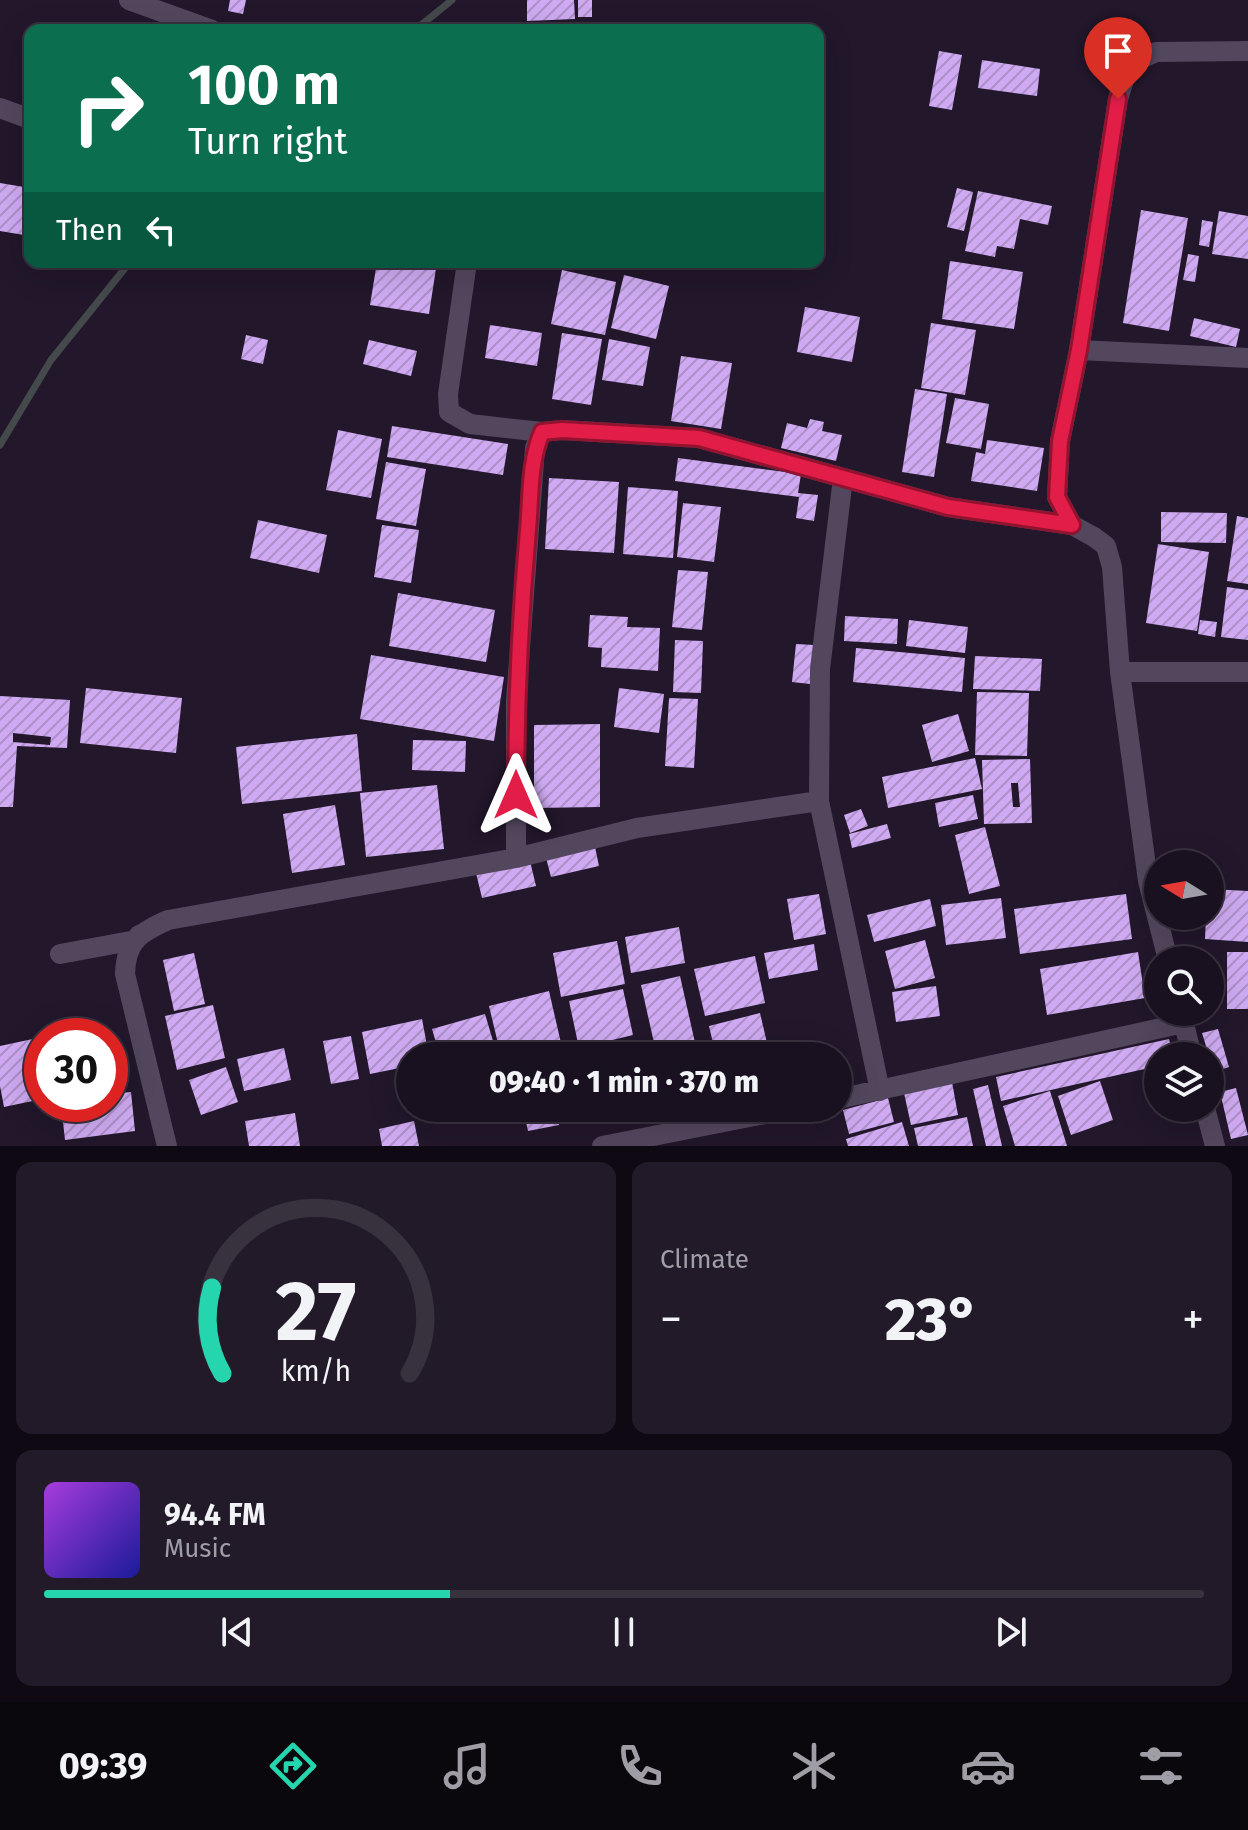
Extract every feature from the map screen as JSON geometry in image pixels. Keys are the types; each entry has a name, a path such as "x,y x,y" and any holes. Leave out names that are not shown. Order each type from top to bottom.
{"street":[{"path":"129,0 195,24"},
{"path":"1072,525 1057,497 1060,441 1079,350 1118,99 1129,64 1156,52 1248,51"},
{"path":"0,108 24,117"},
{"path":"466,268 448,394 449,412 470,424 542,432 562,430 699,438 948,507 1072,525 1106,546 1112,567 1120,672 1148,881 1164,946"},
{"path":"1079,350 1248,358"},
{"path":"516,858 516,701 535,448 542,432"},
{"path":"843,478 820,669 819,801 880,1091"},
{"path":"1120,672 1248,672"},
{"path":"60,954 136,940 142,932 168,920 197,914 516,858 637,828 819,801"},
{"path":"142,932 126,955 125,974 167,1146"},
{"path":"852,1096 1145,1026"},
{"path":"602,1146 724,1122"},
{"path":"1209,1122 1215,1146"}],"building":[{"path":"230,0 246,0 243,14 228,11"},
{"path":"527,0 574,0 575,19 527,21"},
{"path":"578,0 592,0 592,17 578,17"},
{"path":"939,51 962,55 952,110 929,106"},
{"path":"982,60 1040,69 1037,96 978,88"},
{"path":"0,183 24,187 24,235 0,231"},
{"path":"957,188 973,192 964,231 947,227"},
{"path":"978,191 1052,206 1048,225 1020,219 1014,249 997,246 995,257 965,251"},
{"path":"1141,210 1188,218 1169,331 1123,323"},
{"path":"1219,211 1248,216 1248,259 1212,254"},
{"path":"1202,220 1213,222 1209,247 1199,245"},
{"path":"1188,254 1199,256 1195,282 1183,280"},
{"path":"950,261 1023,272 1014,329 942,319"},
{"path":"376,268 436,268 429,314 370,305"},
{"path":"562,270 616,282 605,335 551,324"},
{"path":"624,275 669,286 656,339 611,328"},
{"path":"805,307 860,317 852,362 797,352"},
{"path":"1194,318 1240,329 1236,347 1190,336"},
{"path":"931,323 976,330 965,395 921,388"},
{"path":"490,325 542,333 537,366 485,358"},
{"path":"562,333 602,339 591,405 552,399"},
{"path":"246,335 268,340 263,364 241,359"},
{"path":"609,339 650,347 643,386 602,380"},
{"path":"369,340 417,351 411,376 363,364"},
{"path":"681,356 732,363 721,429 671,421"},
{"path":"915,389 947,394 934,477 902,472"},
{"path":"955,398 989,404 981,449 946,443"},
{"path":"810,419 824,422 822,431 842,435 836,461 781,448 787,423 807,428"},
{"path":"392,426 508,444 503,475 387,457"},
{"path":"338,430 382,439 371,498 326,490"},
{"path":"987,440 1044,448 1037,491 971,481 976,452 985,454"},
{"path":"678,458 801,474 798,493 818,495 814,521 796,518 799,497 675,481"},
{"path":"386,462 426,469 416,526 376,519"},
{"path":"549,478 619,482 614,553 545,549"},
{"path":"628,487 678,491 673,558 623,554"},
{"path":"683,503 721,507 714,562 677,557"},
{"path":"1161,512 1227,513 1226,543 1161,542"},
{"path":"1237,516 1248,518 1248,584 1227,581"},
{"path":"258,520 327,535 319,573 250,558"},
{"path":"382,525 419,530 411,583 374,577"},
{"path":"1158,544 1209,552 1197,631 1146,623"},
{"path":"678,570 708,572 702,630 672,627"},
{"path":"1227,587 1248,590 1248,640 1221,637"},
{"path":"398,593 495,610 486,662 389,646"},
{"path":"590,615 628,617 627,627 660,628 658,671 601,667 602,648 588,647"},
{"path":"845,616 898,619 897,644 844,641"},
{"path":"909,620 968,627 965,653 906,646"},
{"path":"1200,620 1217,622 1215,637 1198,634"},
{"path":"675,640 703,641 701,693 673,692"},
{"path":"796,644 814,645 810,684 792,682"},
{"path":"856,648 965,658 962,692 853,682"},
{"path":"371,655 504,677 494,741 360,719"},
{"path":"975,656 1042,659 1040,691 973,689"},
{"path":"86,688 182,698 176,753 80,743"},
{"path":"619,688 664,694 659,733 614,727"},
{"path":"977,692 1029,693 1027,756 975,755"},
{"path":"0,696 70,700 67,748 17,746 13,807 0,807","holes":["13,733 51,737 50,745 13,742"]},
{"path":"669,698 698,699 694,768 665,766"},
{"path":"958,714 969,751 932,762 922,725"},
{"path":"600,724 600,807 534,808 534,725"},
{"path":"357,734 362,791 242,804 236,747"},
{"path":"413,740 466,741 465,772 412,770"},
{"path":"975,758 982,789 888,808 882,777"},
{"path":"1030,759 1032,823 984,824 982,760","holes":["1011,783 1018,783 1020,807 1013,807"]},
{"path":"437,785 444,849 366,857 360,793"},
{"path":"973,795 978,819 939,827 935,803"},
{"path":"335,805 345,865 292,873 283,814"},
{"path":"861,809 868,826 850,833 844,815"},
{"path":"887,824 891,838 852,848 849,834"},
{"path":"985,827 1000,886 969,894 955,835"},
{"path":"594,842 599,866 551,877 545,854"},
{"path":"530,861 536,886 482,898 476,873"},
{"path":"1224,890 1248,891 1248,942 1205,939 1205,930 1224,930"},
{"path":"819,894 826,934 794,940 787,899"},
{"path":"1126,894 1132,939 1020,954 1014,909"},
{"path":"1001,898 1006,938 946,945 941,905"},
{"path":"930,899 936,926 874,942 867,915"},
{"path":"679,927 685,963 631,973 625,937"},
{"path":"925,940 935,978 895,989 885,951"},
{"path":"617,941 625,984 561,997 553,953"},
{"path":"814,944 818,970 769,979 764,953"},
{"path":"1138,952 1144,998 1047,1015 1040,969"},
{"path":"1227,952 1248,952 1248,1009 1227,1009"},
{"path":"194,953 205,1004 174,1011 163,960"},
{"path":"755,956 765,1003 705,1016 694,969"},
{"path":"680,976 695,1042 654,1042 641,985"},
{"path":"936,986 940,1016 896,1022 892,992"},
{"path":"623,989 633,1035 604,1042 578,1042 569,1001"},
{"path":"549,991 561,1042 498,1042 489,1006"},
{"path":"213,1005 225,1058 177,1070 165,1016"},
{"path":"760,1013 767,1042 713,1042 709,1026"},
{"path":"485,1014 493,1042 436,1042 432,1029"},
{"path":"422,1019 426,1042 396,1042 396,1069 370,1074 362,1032"},
{"path":"1218,1029 1222,1042 1205,1042 1202,1033"},
{"path":"351,1036 359,1079 331,1084 323,1041"},
{"path":"24,1041 24,1103 4,1107 0,1086 0,1046"},
{"path":"1144,1044 1144,1069 1001,1101 996,1077"},
{"path":"284,1048 291,1080 244,1091 237,1059"},
{"path":"1224,1050 1229,1067 1224,1069"},
{"path":"226,1067 238,1102 201,1115 189,1080"},
{"path":"1100,1081 1113,1120 1071,1135 1058,1096"},
{"path":"952,1082 958,1115 911,1125 904,1093"},
{"path":"988,1085 1002,1146 986,1146 973,1089"},
{"path":"1236,1088 1248,1135 1231,1139 1224,1109 1224,1091"},
{"path":"1050,1091 1067,1146 1015,1146 1003,1106"},
{"path":"128,1092 131,1092 135,1131 65,1140 63,1122 128,1122"},
{"path":"888,1098 894,1122 849,1134 846,1122 852,1122 852,1108"},
{"path":"295,1113 300,1146 249,1146 245,1121"},
{"path":"967,1117 973,1146 918,1146 914,1128"},
{"path":"414,1122 419,1146 382,1146 379,1129"},
{"path":"526,1122 558,1122 559,1125 528,1131"},
{"path":"902,1122 909,1146 848,1146 846,1139"}],"waterway":[{"path":"422,24 452,0"},
{"path":"0,445 51,360 125,268"}],"route":[{"path":"516,795 516,701 526,552 535,448 542,432 562,430 699,438 948,507 1072,525 1057,497 1060,441 1079,350 1118,99"}]}
